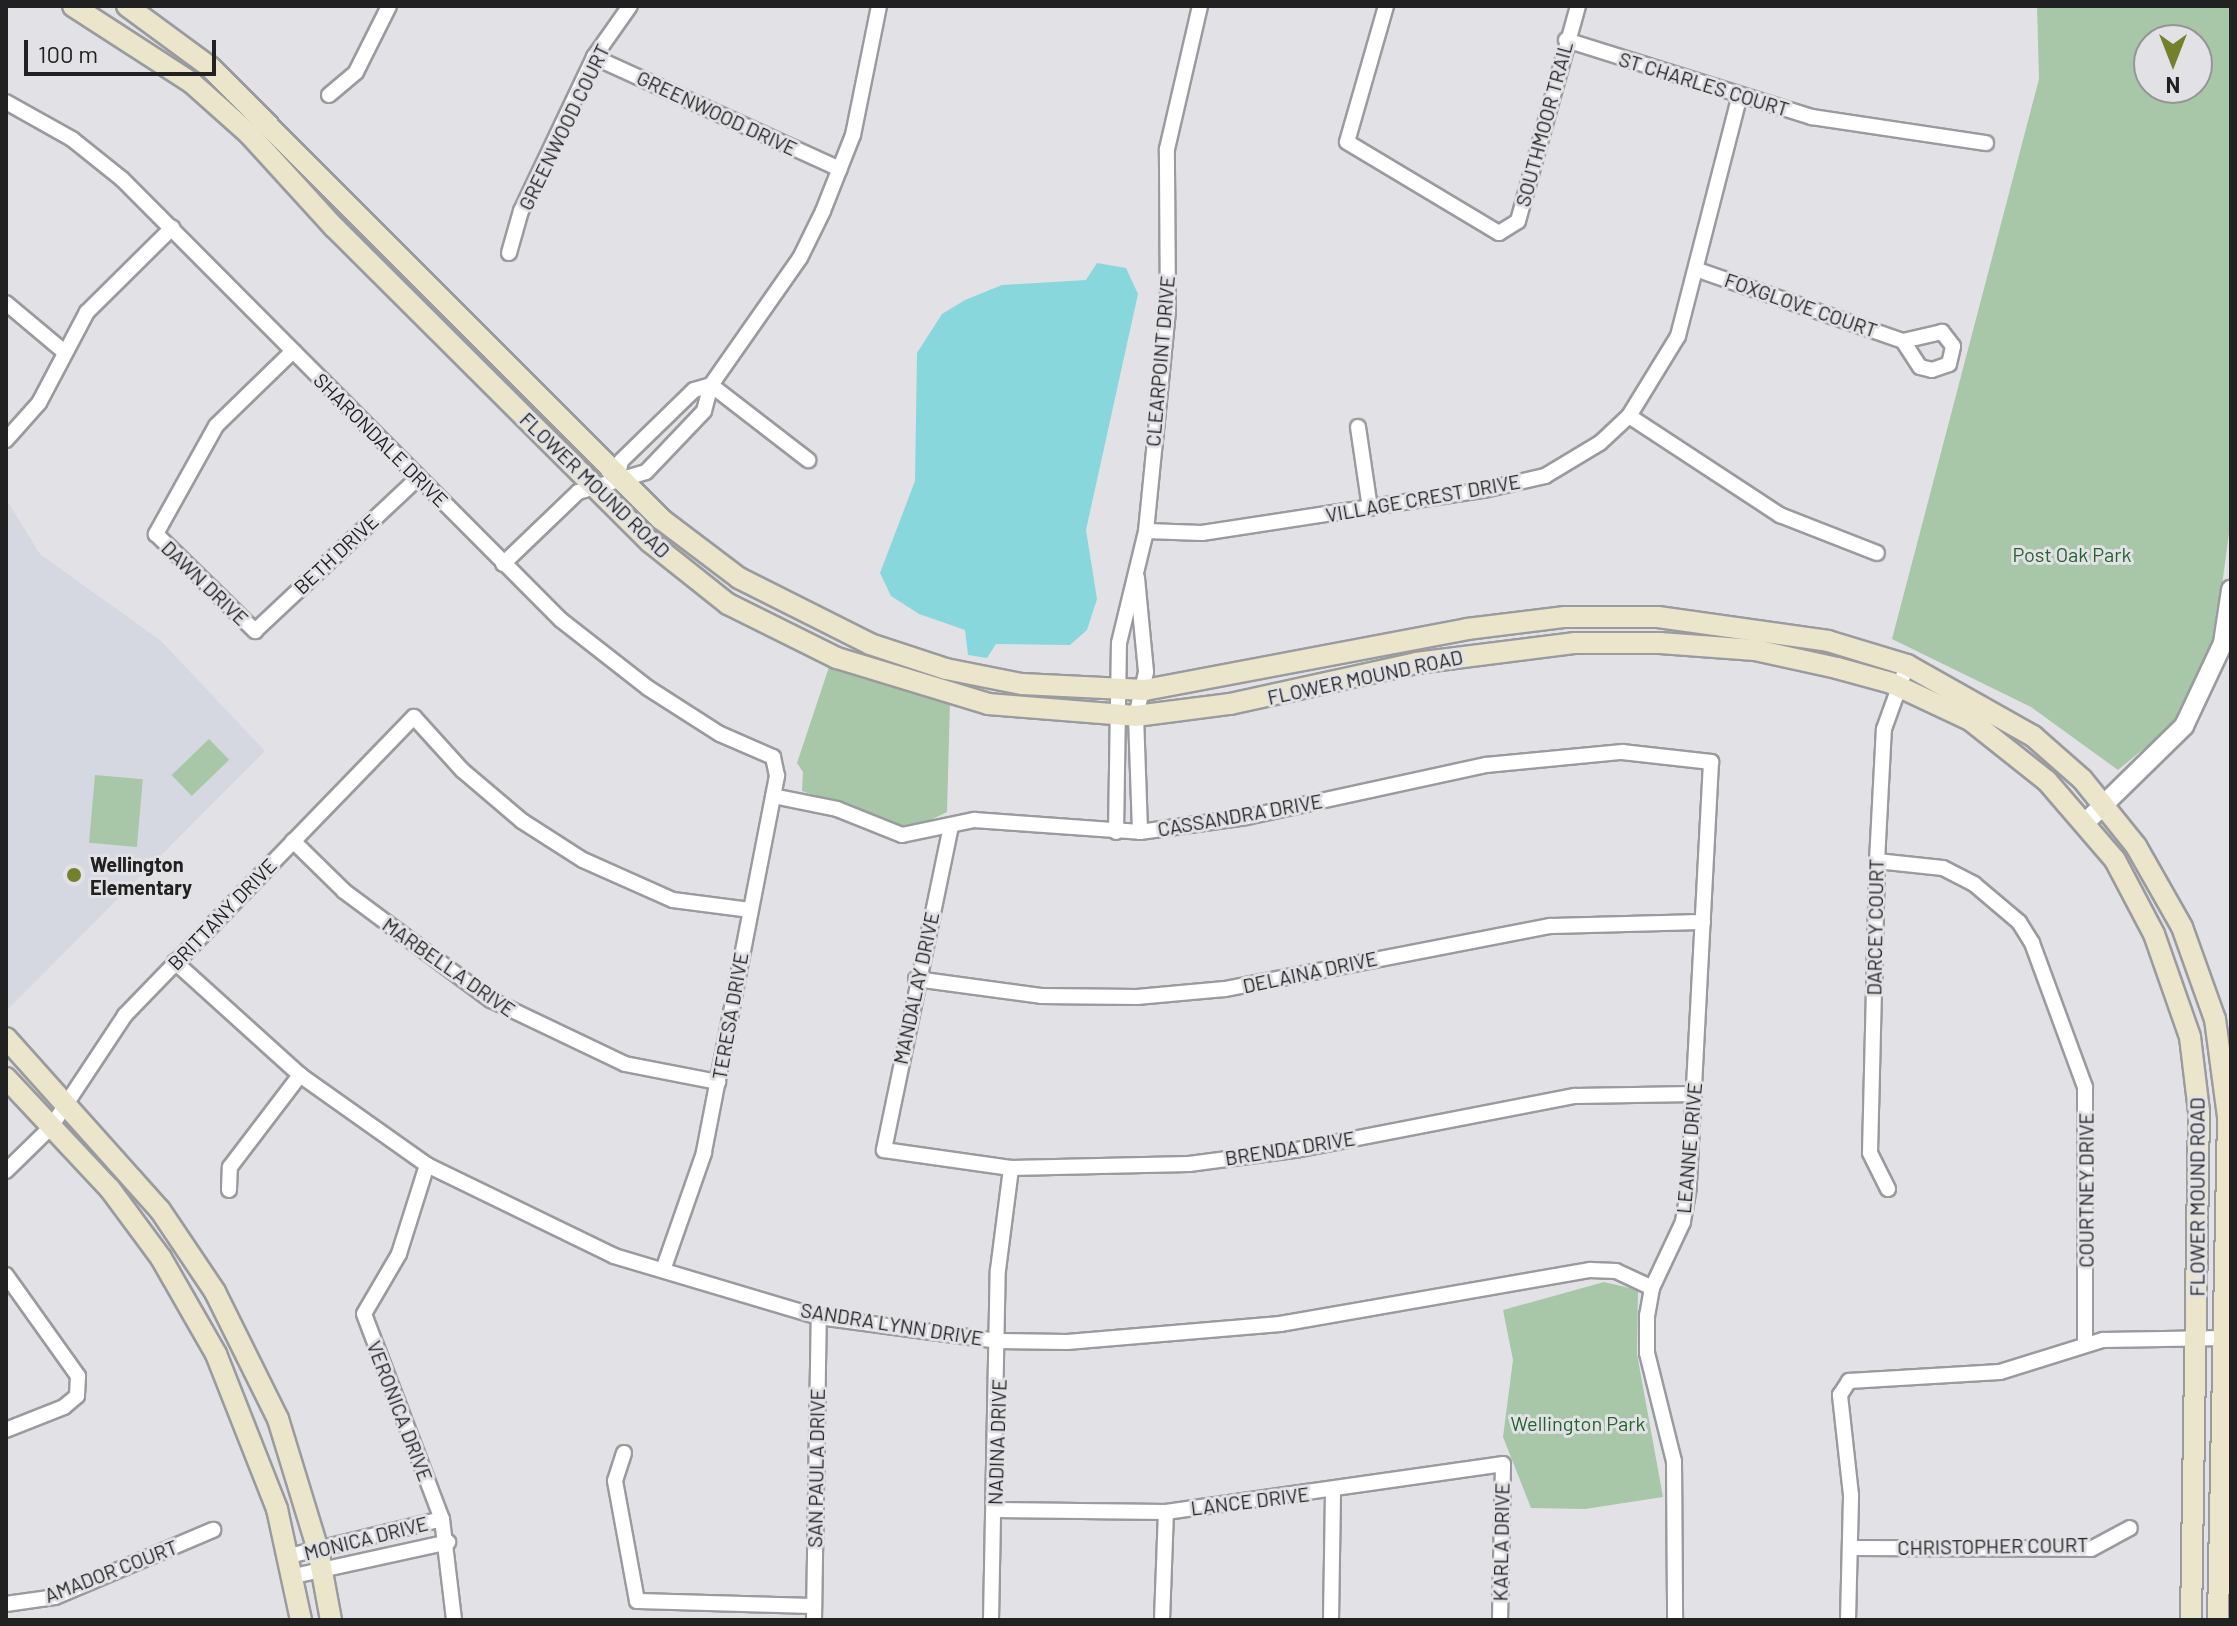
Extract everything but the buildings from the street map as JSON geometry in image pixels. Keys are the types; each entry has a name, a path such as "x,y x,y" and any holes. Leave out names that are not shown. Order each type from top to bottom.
{"main road":[{"name":"FLOWER MOUND ROAD","path":"73,6 192,83 249,134 594,489 728,604 784,635 988,704 1114,716 1230,704 1416,663 1574,643 1755,650 1898,686 1970,720 2047,781 2115,860 2154,934 2190,1037 2199,1111 2191,1620"},
{"name":"FLOWER MOUND ROAD","path":"127,6 210,67 661,519 739,578 870,644 946,669 1022,684 1145,690 1565,617 1744,626 1828,641 1907,665 2033,736 2103,805 2136,846 2182,927 2215,1019 2228,1117 2218,1620"},
{"path":"6,1038 67,1100 160,1210 215,1292 278,1419 319,1560 331,1620"},
{"path":"6,1078 110,1189 161,1258 216,1354 253,1438 292,1566 301,1620"}],"street":[{"path":"329,95 356,72 389,6"},
{"name":"GREENWOOD COURT","path":"509,253 521,211 594,57 630,6"},
{"path":"503,564 578,492 594,489 618,475 646,472 704,411 711,385 800,258 840,169 853,135 879,6"},
{"name":"CLEARPOINT DRIVE","path":"1116,832 1115,690 1125,601 1137,574 1146,531 1170,283 1167,149 1200,6"},
{"name":"SOUTHMOOR TRAIL","path":"1386,6 1347,142 1499,233 1518,221 1566,40 1578,6"},
{"name":"ST CHARLES COURT","path":"1566,40 1739,99 1812,117 1986,143"},
{"name":"GREENWOOD DRIVE","path":"594,57 840,169"},
{"name":"VILLAGE CREST DRIVE","path":"1146,531 1202,533 1370,508 1545,476 1600,443 1629,416 1678,336 1698,270 1739,99"},
{"name":"SHARONDALE DRIVE","path":"6,102 72,139 172,228 503,564 607,659 720,734 773,757"},
{"path":"6,440 39,403 62,350 87,312 172,228"},
{"name":"FOXGLOVE COURT","path":"1698,270 1903,341"},
{"path":"6,303 62,350"},
{"name":"DAWN DRIVE","path":"255,631 156,534 216,426 293,351"},
{"path":"618,475 621,461 694,390 711,385"},
{"path":"711,385 808,460"},
{"path":"1629,416 1780,515 1877,553"},
{"path":"1358,427 1370,508"},
{"name":"BETH DRIVE","path":"255,631 418,478"},
{"name":"CLEARPOINT DRIVE","path":"1137,574 1145,690 1136,716 1140,832"},
{"path":"2084,824 2184,726 2223,643 2231,590"},
{"name":"DARCEY COURT","path":"1888,1189 1870,1153 1877,861 1882,744 1907,665"},
{"name":"BRITTANY DRIVE","path":"6,1171 51,1127 125,1015 414,717 486,791 583,860 673,900 750,910"},
{"name":"CASSANDRA DRIVE","path":"773,796 837,809 902,835 974,820 1140,832 1247,817 1486,765 1622,752 1711,762"},
{"name":"TERESA DRIVE","path":"663,1270 687,1212 718,1082 773,796 773,757"},
{"name":"LEANNE DRIVE","path":"1675,1620 1674,1461 1647,1353 1652,1288 1683,1222 1694,1094 1711,762"},
{"name":"MANDALAY DRIVE","path":"884,1150 916,979 951,826"},
{"name":"MARBELLA DRIVE","path":"293,841 344,891 491,1000 625,1064 718,1082"},
{"name":"COURTNEY DRIVE","path":"1877,861 1954,873 1993,896 2032,943 2085,1087 2085,1344"},
{"name":"DELAINA DRIVE","path":"916,979 1041,996 1137,997 1225,989 1550,926 1703,922"},
{"name":"SANDRA LYNN DRIVE","path":"175,962 300,1075 427,1165 555,1230 663,1270 819,1317 999,1341 1067,1342 1280,1324 1590,1270 1616,1271 1652,1288"},
{"path":"229,1190 230,1167 300,1075"},
{"name":"BRENDA DRIVE","path":"884,1150 1011,1168 1189,1164 1575,1096 1694,1094"},
{"name":"VERONICA DRIVE","path":"427,1165 399,1254 364,1314 442,1519 448,1542 454,1620"},
{"name":"NADINA DRIVE","path":"991,1620 999,1341 998,1270 1011,1168"},
{"path":"6,1275 78,1376 77,1396 6,1430"},
{"name":"SAN PAULA DRIVE","path":"814,1613 819,1317"},
{"path":"1848,1620 1852,1548 1840,1395 1849,1381 1865,1376 2000,1372 2085,1344 2224,1338"},
{"path":"624,1453 615,1481 637,1601 814,1613"},
{"name":"LANCE DRIVE","path":"995,1510 1166,1512 1503,1464"},
{"name":"KARLA DRIVE","path":"1500,1620 1503,1464"},
{"path":"1331,1620 1333,1490"},
{"path":"1162,1620 1166,1512"},
{"name":"MONICA DRIVE","path":"319,1560 442,1519"},
{"name":"CHRISTOPHER COURT","path":"1852,1548 2091,1549 2130,1528"},
{"name":"AMADOR COURT","path":"6,1604 55,1597 213,1530"},
{"name":"MONICA DRIVE","path":"292,1566 448,1542"}],"shaded area":[{"name":"Wellington Elementary","path":"6,499 40,554 161,641 265,751 8,1009"}],"green space":[{"name":"Post Oak Park","path":"2037,6 2231,6 2231,518 2216,630 2198,684 2176,722 2118,770 2031,707 1892,639 2039,79"},
{"path":"829,667 950,702 947,812 912,829 802,791 803,772 797,763"},
{"path":"209,739 229,760 192,796 172,775"},
{"path":"95,775 143,779 137,847 89,843"},
{"name":"Wellington Park","path":"1604,1282 1638,1290 1637,1354 1663,1497 1585,1509 1531,1508 1503,1437 1513,1360 1503,1310"}],"water":[{"path":"1097,263 1126,268 1138,294 1086,530 1097,599 1087,630 1070,645 996,644 987,658 968,655 965,630 919,614 891,596 880,573 915,481 917,353 942,314 965,300 1002,285 1086,280"}],"place":[{"name":"Wellington Elementary","path":"74,875"}]}
